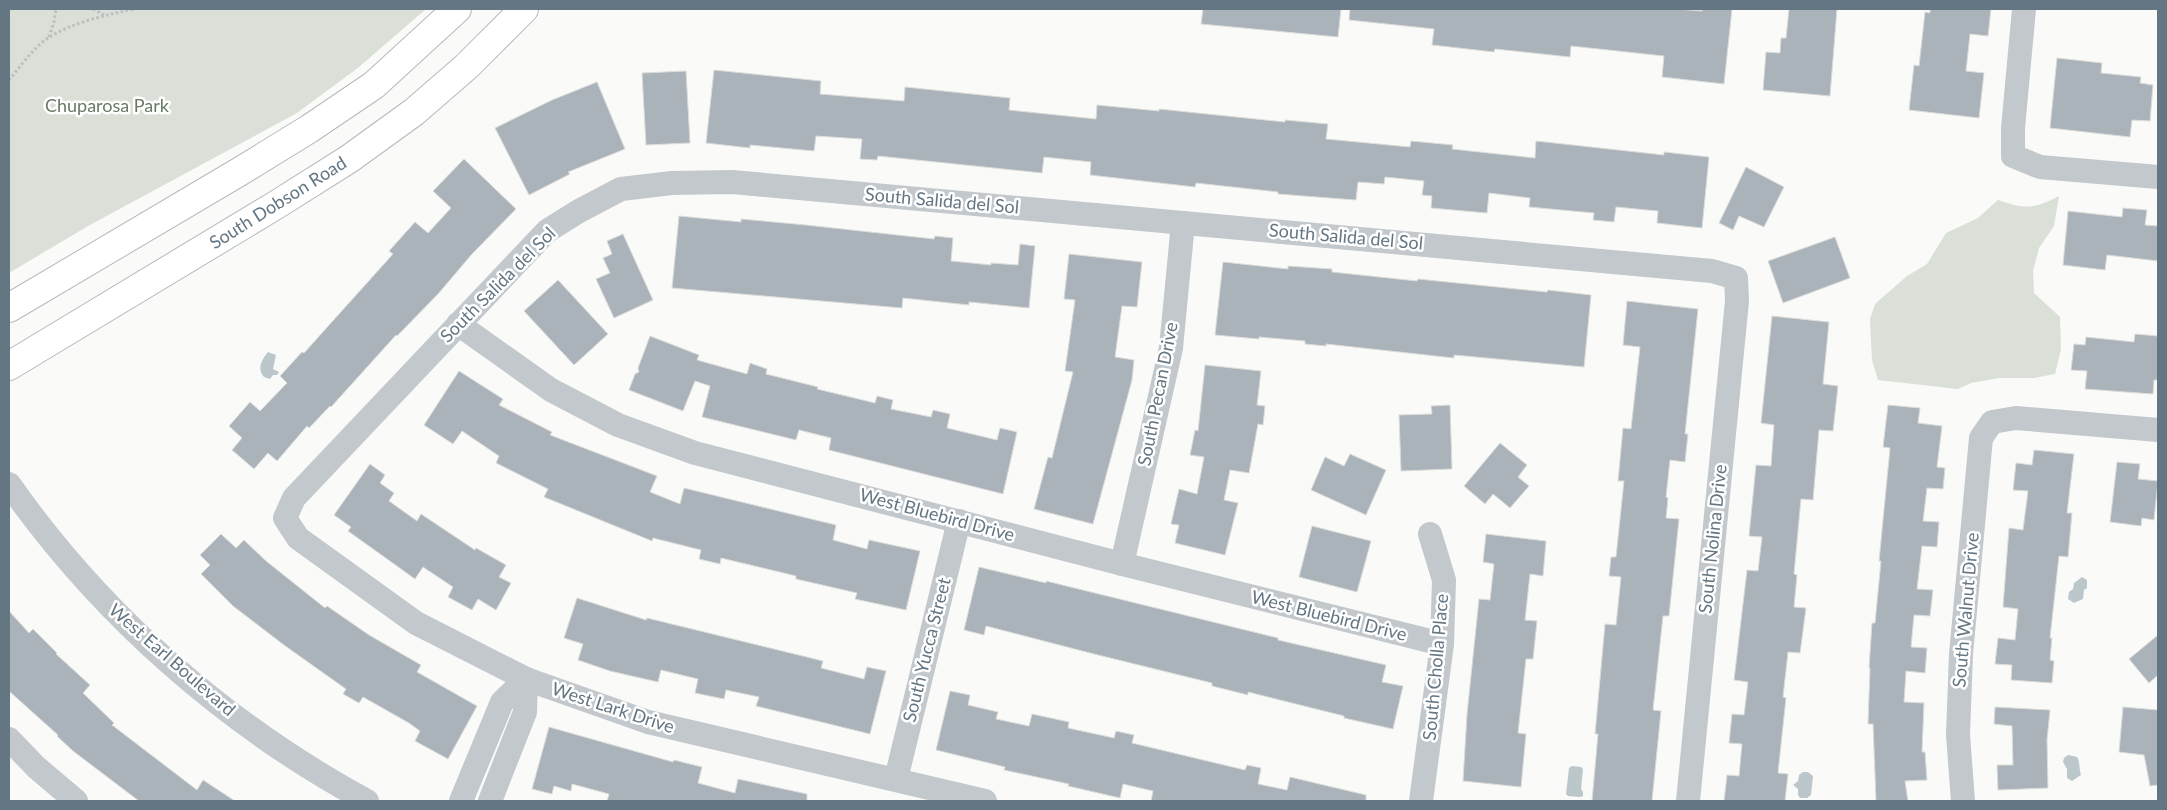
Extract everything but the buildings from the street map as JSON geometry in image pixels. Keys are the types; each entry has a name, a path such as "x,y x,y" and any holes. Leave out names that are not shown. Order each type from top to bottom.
{"main road":[{"path":"9,308 309,129 374,85 457,9"},
{"name":"South Dobson Road","path":"9,366 276,206 349,159 414,112 467,66 524,9"}],"street":[{"path":"2024,9 2013,128 2013,156 2040,167 2158,177"},
{"name":"South Salida del Sol","path":"285,518 294,498 547,231 579,211 621,189 672,183 732,182 1712,271 1736,278"},
{"name":"South Pecan Drive","path":"1122,564 1171,348 1182,223"},
{"name":"South Nolina Drive","path":"1688,801 1737,300 1736,278"},
{"name":"West Bluebird Drive","path":"458,324 551,390 618,425 695,453 1122,564 1442,644"},
{"name":"South Walnut Drive","path":"1963,801 1958,735 1961,654 1981,438 1992,422 2016,418 2158,430"},
{"name":"West Earl Boulevard","path":"9,484 60,553 126,623 225,710 320,776 367,801"},
{"name":"West Lark Drive","path":"285,518 298,538 416,623 526,679 648,722 985,801"},
{"name":"South Yucca Street","path":"896,779 959,521"},
{"name":"South Cholla Place","path":"1421,801 1442,644 1444,580 1430,534"},
{"path":"461,801 502,702 526,679"},
{"path":"490,801 525,712 526,679"},
{"path":"9,739 36,767 76,801"}],"path":[{"path":"48,38 54,22 56,9"},
{"path":"93,9 105,15"},
{"path":"9,80 26,59 48,38 105,15 135,9"}],"green space":[{"name":"Chuparosa Park","path":"9,9 426,9 359,67 297,113 88,226 9,273"},
{"path":"2059,196 2054,226 2039,248 2033,271 2034,293 2060,317 2061,349 2055,374 2034,378 1999,378 1971,383 1958,389 1878,380 1872,360 1870,319 1875,304 1907,276 1927,264 1946,233 1978,218 1998,200 2028,207 2042,204"}],"shaded area":[{"path":"268,352 276,355 273,369 279,372 270,379 264,377 260,367 262,360"},
{"path":"2082,577 2087,580 2087,588 2084,590 2083,599 2074,603 2068,599 2069,592 2073,589 2074,583"},
{"path":"2068,755 2077,757 2079,761 2081,775 2072,781 2067,778 2067,769 2063,762 2064,758"},
{"path":"1572,766 1583,769 1581,789 1583,796 1580,797 1568,796 1566,794 1569,768"},
{"path":"1803,772 1808,772 1813,776 1811,795 1807,798 1800,798 1798,789 1793,785 1798,781 1799,775"}]}
